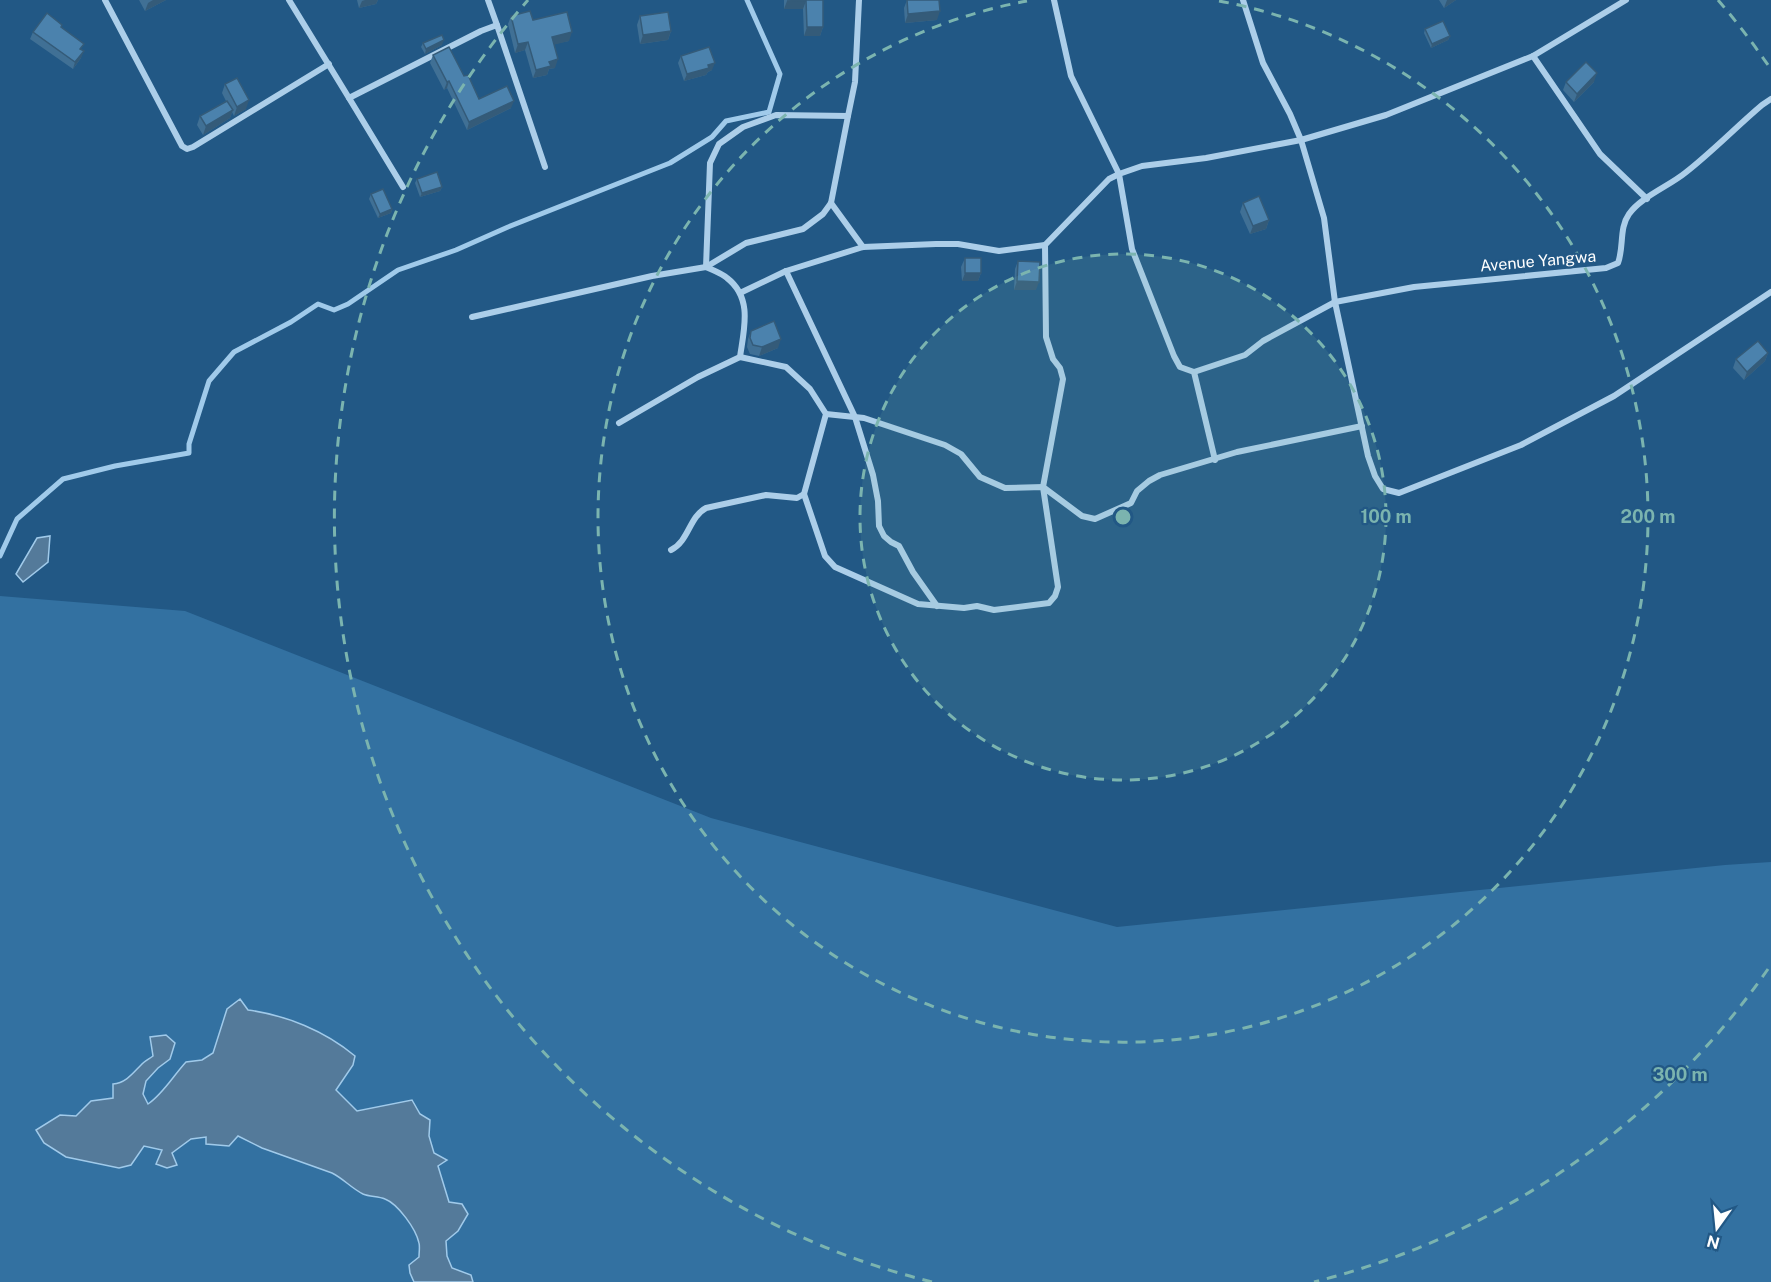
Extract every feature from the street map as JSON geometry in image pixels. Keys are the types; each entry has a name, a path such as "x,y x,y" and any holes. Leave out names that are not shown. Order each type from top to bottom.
{"street":[{"path":"105,0 182,146 187,149 194,147 329,64"},
{"path":"289,0 403,187"},
{"path":"488,0 545,167"},
{"path":"472,317 652,276 706,267 746,243 803,230 823,214 831,203 855,82 859,0"},
{"path":"1054,0 1071,76 1119,174 1132,249 1180,368 1194,372 1245,355 1271,336 1335,302"},
{"path":"1243,0 1263,63 1301,140 1324,218 1335,302 1362,426 1375,476 1383,489 1399,493 1521,445 1614,396 1771,292"},
{"path":"740,293 786,271 863,247 958,244 999,251 1046,245 1109,179 1119,174 1142,166 1206,158 1301,140 1386,115 1533,56 1626,0"},
{"path":"350,98 481,31 497,26"},
{"path":"1533,56 1600,154 1647,199"},
{"name":"Avenue Yangwa","path":"1335,302 1414,287 1606,268 1618,263 1622,252 1622,233 1629,214 1685,173 1771,99"},
{"path":"706,267 710,163 719,144 742,127 776,115 848,116"},
{"path":"831,203 863,247"},
{"path":"619,423 698,377 740,357 786,367 810,389 826,414 804,494 825,556 835,567 918,604 964,608 976,606 994,610 1049,603 1058,586 1043,487 1064,379 1053,359 1046,337 1046,245"},
{"path":"706,267 727,278 740,293 746,321 740,357"},
{"path":"786,271 855,417 873,475 878,501 879,526 884,536 899,546 913,572 937,606"},
{"path":"1194,372 1215,460"},
{"path":"826,414 855,417 926,437 961,454 980,477 993,484 1005,488 1043,487 1082,516 1095,519 1131,503 1137,491 1160,475 1237,452 1362,426"},
{"path":"671,550 681,543 699,513 706,508 766,495 797,498 804,494"}],"shaded area":[{"path":"50,536 48,562 23,582 16,574 37,538"},
{"path":"0,596 185,611 711,818 1117,927 1771,862 1771,1282 0,1282"},
{"path":"240,999 248,1010 277,1016 305,1026 331,1039 355,1056 353,1065 336,1090 357,1111 412,1100 420,1114 430,1120 429,1136 434,1153 447,1160 438,1166 449,1202 462,1204 468,1214 458,1231 446,1241 447,1256 452,1268 471,1275 473,1282 414,1282 409,1265 419,1257 419,1243 410,1224 395,1206 385,1199 363,1194 332,1173 262,1148 238,1136 229,1146 206,1144 206,1137 191,1139 172,1153 177,1165 167,1168 156,1164 162,1150 144,1146 131,1165 119,1168 66,1157 44,1143 36,1130 60,1115 76,1116 91,1101 113,1098 113,1084 125,1080 153,1056 150,1037 166,1035 175,1043 170,1059 146,1081 143,1094 148,1104 186,1062 202,1060 213,1053 227,1009"}],"building":[{"path":"787,0 823,0 823,27 807,27 806,1"},
{"path":"907,0 939,0 940,11 908,14"},
{"path":"530,11 533,20 567,12 572,32 552,37 558,59 549,62 551,66 536,70 528,42 518,44 511,16"},
{"path":"668,12 671,31 643,35 640,16"},
{"path":"47,13 84,44 80,49 84,51 75,62 33,32"},
{"path":"1443,21 1450,36 1432,44 1425,29"},
{"path":"442,35 444,40 426,49 423,43"},
{"path":"449,47 464,76 468,75 479,99 507,86 514,101 469,122 433,55"},
{"path":"709,47 715,63 708,65 709,68 687,74 681,56"},
{"path":"1586,62 1597,73 1577,94 1566,82"},
{"path":"237,78 249,100 237,107 225,84"},
{"path":"227,101 233,110 206,126 200,116"},
{"path":"437,172 442,187 422,193 417,179"},
{"path":"383,189 392,209 380,214 371,194"},
{"path":"1259,196 1269,220 1253,226 1243,203"},
{"path":"965,258 981,258 981,273 965,273"},
{"path":"1018,261 1040,262 1039,282 1017,281"},
{"path":"774,321 781,339 762,347 753,345 750,338 751,331"},
{"path":"1758,341 1768,353 1747,372 1736,359"}],"waterway":[{"path":"0,556 17,519 63,479 115,466 189,453 189,444 209,381 234,352 291,322 318,304 334,310 348,304 398,270 456,250 670,163 712,137 726,121 769,112 780,74 747,0"}]}
